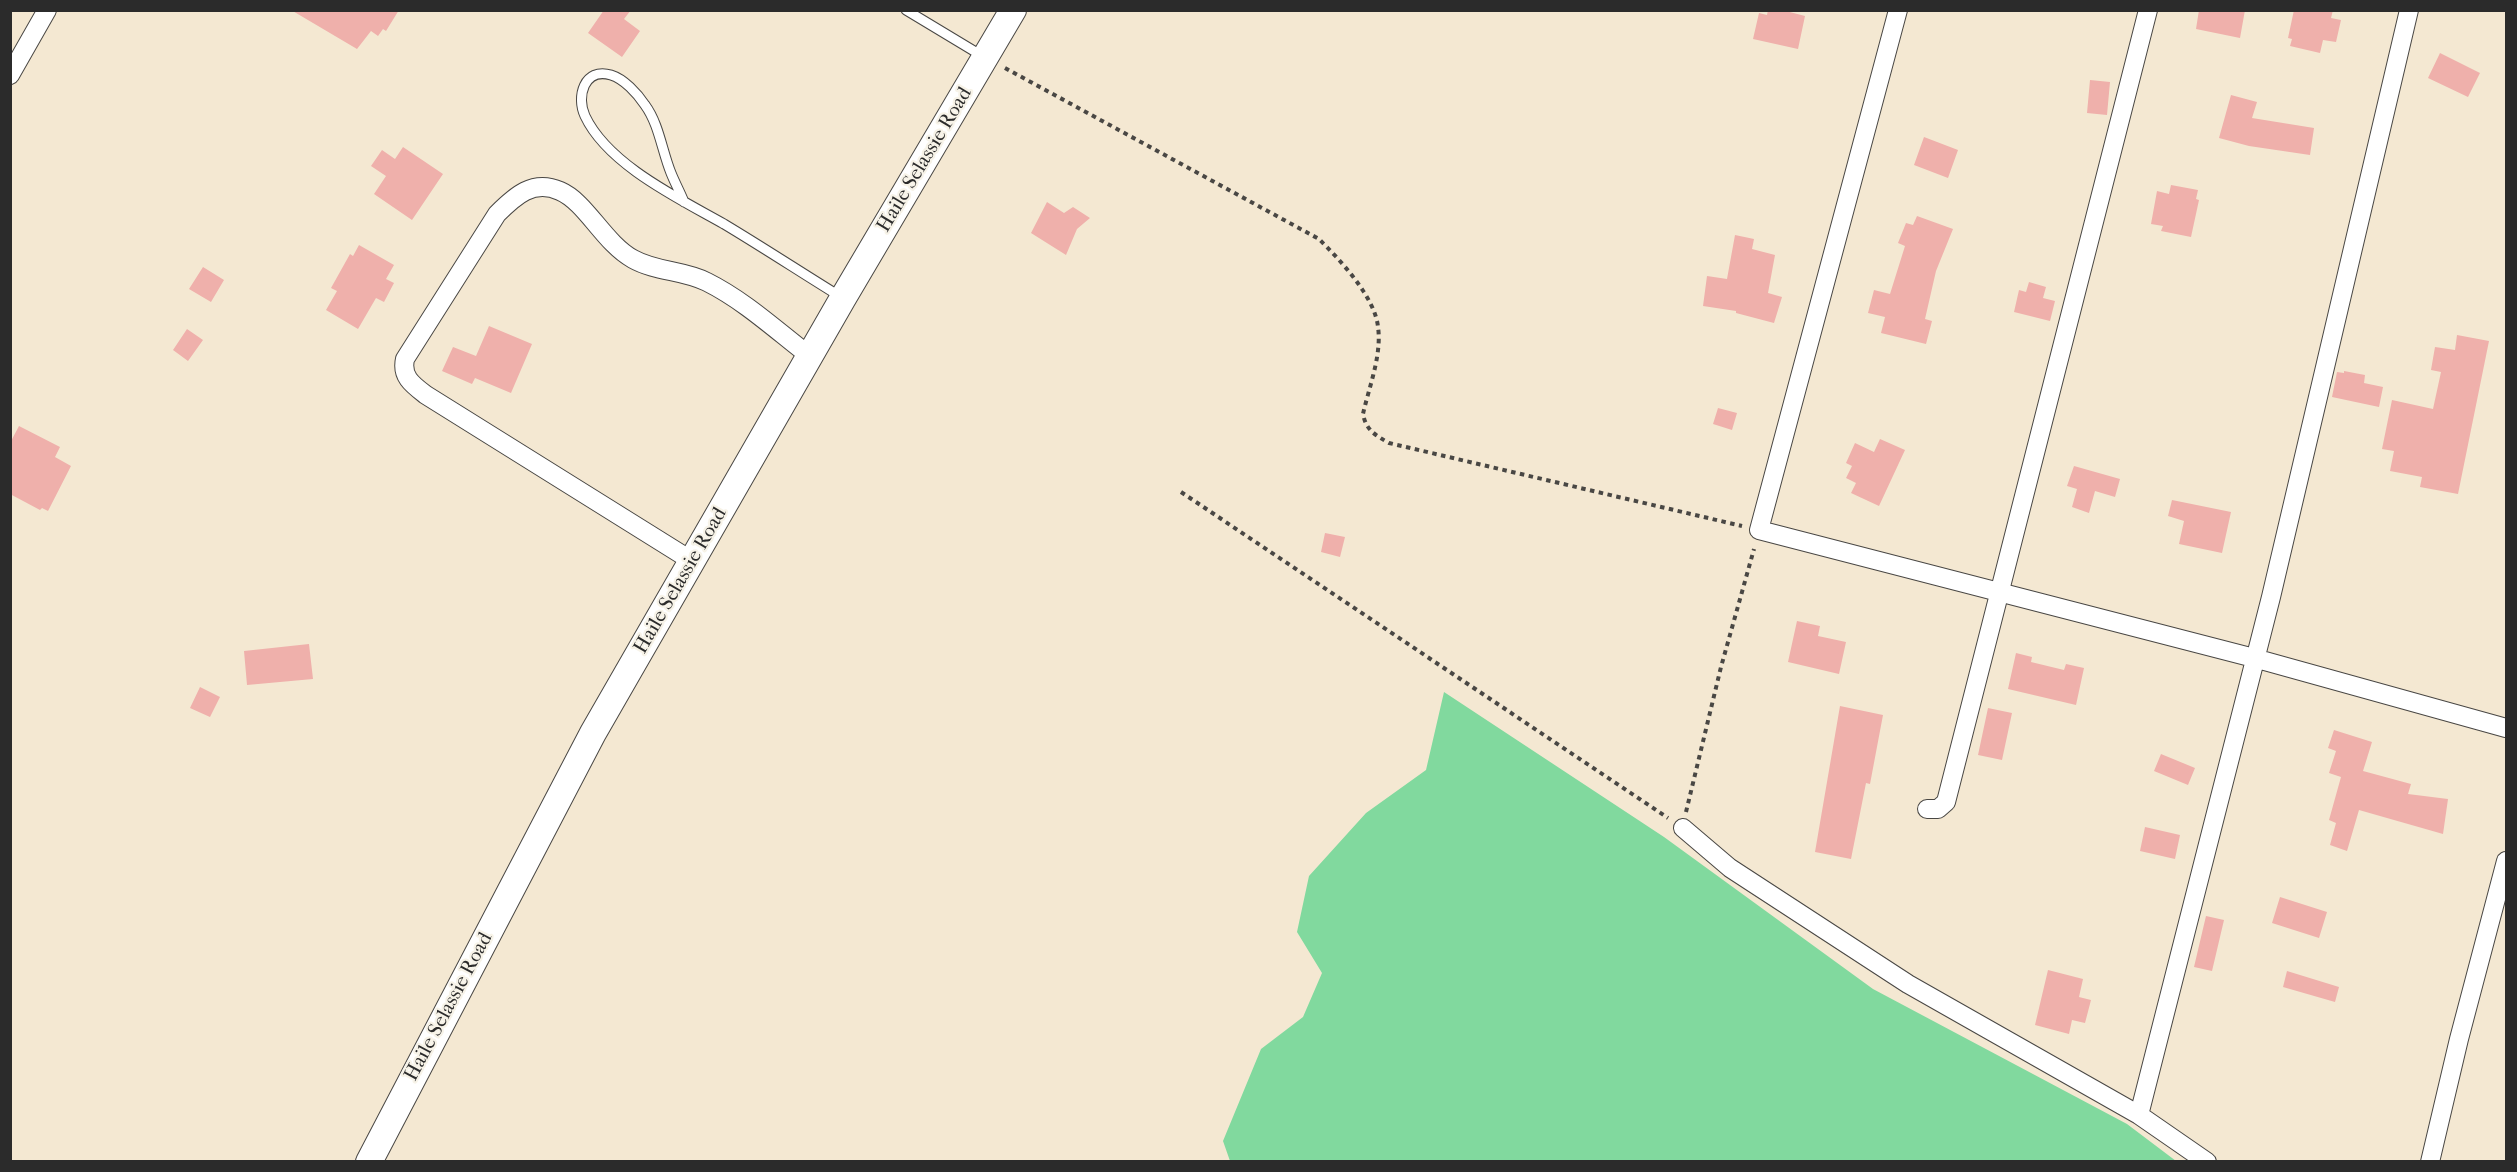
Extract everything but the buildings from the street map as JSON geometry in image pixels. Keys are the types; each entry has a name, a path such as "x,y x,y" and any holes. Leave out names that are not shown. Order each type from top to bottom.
{"street":[{"path":"10,75 47,10"},
{"name":"Haile Selassie Road","path":"369,1161 588,742 843,298 1013,10"},
{"path":"1898,10 1759,530 2254,657 2506,728"},
{"path":"1928,809 1938,809 1946,802 2148,10"},
{"path":"2139,1115 2292,510 2409,10"},
{"path":"692,561 426,395 407,378 403,368 405,359 497,214 517,194 539,187 561,192 580,207 610,243 634,260 706,281 735,299 811,357"},
{"path":"1683,828 1730,868 1908,984 2139,1115 2207,1161"},
{"path":"2430,1161 2459,1039 2506,861"}],"lane":[{"path":"906,10 986,57"},
{"path":"684,202 646,107 631,88 612,75 598,74 588,78 582,87 584,116 603,141 642,175 684,202 843,298"}],"path":[{"path":"986,57 1319,239 1346,266 1366,296 1378,325 1378,345 1363,414 1365,425 1374,435 1389,443 1759,530 1721,666 1683,828 1181,492"}],"green space":[{"path":"1444,692 1664,837 1873,989 2127,1124 2176,1161 1230,1161 1223,1141 1261,1049 1303,1017 1322,973 1297,932 1309,876 1366,813 1426,770"}]}
